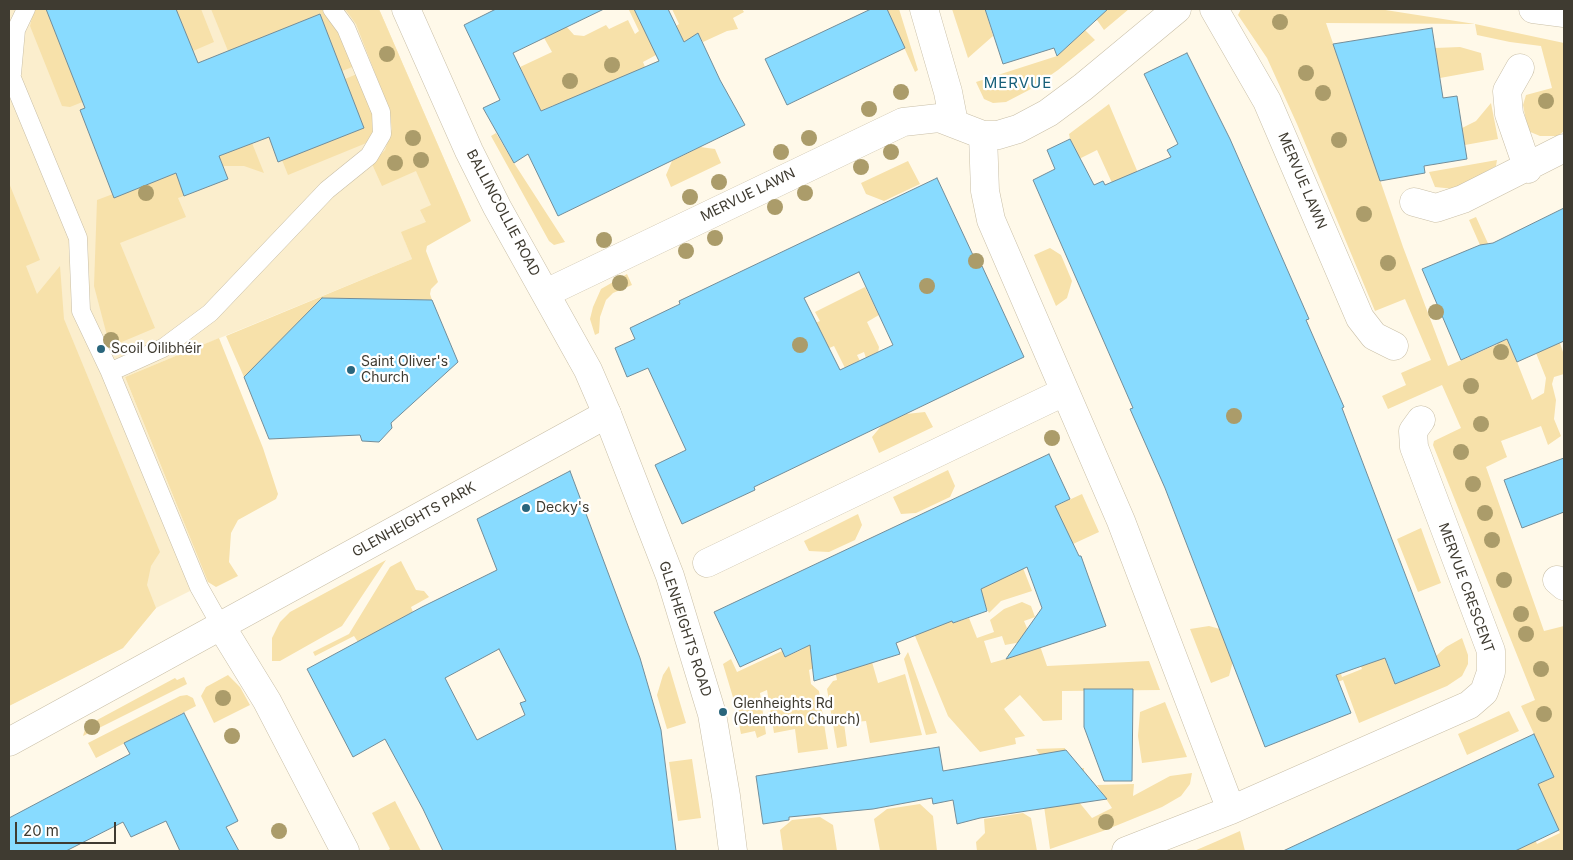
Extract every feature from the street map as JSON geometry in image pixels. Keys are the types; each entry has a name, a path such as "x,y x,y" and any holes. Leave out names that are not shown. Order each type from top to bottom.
{"street":[{"name":"BALLINCOLLIE ROAD","path":"406,9 469,151 497,207 588,370 608,414"},
{"path":"924,9 948,92 954,123"},
{"name":"MERVUE LAWN","path":"546,293 903,122 939,118 954,123 967,131 983,135 998,135 1018,129 1048,113 1083,87 1176,9"},
{"name":"MERVUE LAWN","path":"1214,9 1267,101 1360,318 1374,336 1394,346"},
{"path":"1534,9 1564,13"},
{"path":"1520,68 1508,91 1509,114 1528,169"},
{"path":"983,135 985,191 991,220 1121,522 1231,810"},
{"path":"1414,202 1436,208 1463,200 1528,169 1564,148"},
{"path":"707,564 1064,392"},
{"name":"GLENHEIGHTS PARK","path":"9,742 608,414"},
{"name":"GLENHEIGHTS ROAD","path":"608,414 670,576 712,714 733,851"},
{"name":"MERVUE CRESCENT","path":"1126,851 1231,810 1469,706 1484,692 1492,672 1491,651 1414,447 1413,431 1421,420"},
{"path":"221,626 268,701 345,851"}],"lane":[{"path":"26,9 16,30 10,72 78,238 81,312 110,372 199,587 221,626"},
{"path":"110,372 163,348 210,313 328,190 369,156 382,134 381,112 346,28 332,9"}],"shaded area":[{"name":"Scoil Oilibhéir","path":"9,9 379,9 468,214 405,241 412,259 125,377 208,582 156,608 123,648 9,706"},
{"path":"34,9 46,9 80,95 130,83 70,107 62,106 30,26"},
{"path":"176,9 201,9 214,42 193,51"},
{"path":"211,9 323,9 331,15 355,66 342,71 320,14 228,51"},
{"path":"345,9 379,9 471,221 427,246 426,251 438,282 431,289 432,300 322,299 244,377 226,336 412,259 401,232 426,222 420,210 431,205 416,171 382,186 372,164 385,150 392,129 389,109 356,24"},
{"path":"545,9 557,9 566,26 574,35 584,36 606,25 609,29 628,20 635,34 639,31 629,10 647,9 659,34 656,55 643,62 645,67 674,53 564,124 554,105 541,111 520,67 552,52 543,36 555,29"},
{"path":"672,9 742,9 744,12 733,18 738,29 727,31 703,42 699,35 684,42 676,26 679,24"},
{"path":"887,9 899,9 918,70 915,72"},
{"path":"952,9 985,9 993,36 968,58"},
{"path":"1088,9 1129,9 1104,30 1097,20 1092,23"},
{"path":"1241,9 1379,9 1475,24 1326,23 1403,247 1448,366 1498,344 1485,313 1480,245 1469,220 1476,217 1521,316 1495,328 1501,342 1508,339 1532,400 1544,393 1546,378 1532,343 1560,343 1564,355 1564,374 1554,377 1552,384 1556,400 1554,419 1561,436 1548,445 1541,426 1501,441 1507,457 1486,467 1544,631 1564,626 1564,851 1507,851 1497,823 1514,795 1554,777 1521,706 1535,700 1433,445 1434,441 1461,428 1442,385 1388,409 1382,396 1406,385 1401,373 1431,360 1405,299 1375,311 1297,124 1267,58 1238,15","holes":["1551,814 1560,833 1537,844 1528,825"]},
{"path":"1475,24 1564,43 1564,131 1558,136 1540,136 1528,131 1523,105 1526,95 1552,88 1541,46 1477,35"},
{"path":"1085,30 1095,40 1058,70 1029,90 1006,102 993,103 984,99 976,82 1057,56"},
{"path":"1460,47 1481,53 1484,70 1440,78 1435,48"},
{"path":"357,74 372,110 374,128 371,139 364,144 288,175 282,160 364,128 345,79"},
{"path":"1491,103 1498,139 1465,145 1462,128 1476,121"},
{"path":"1109,104 1162,230 1118,196 1097,150 1079,159 1070,139 1069,134"},
{"path":"496,133 565,242 554,245 549,241 491,136"},
{"path":"252,143 264,173 244,166 223,166 221,160 177,176 184,196 178,198 186,217 120,243 155,328 110,347 94,286 97,200 113,194 115,197"},
{"path":"700,147 715,149 721,163 671,187 666,175 672,161"},
{"path":"1497,160 1496,166 1455,189 1435,187 1429,172"},
{"path":"908,161 920,184 884,201 866,194 861,183"},
{"path":"9,183 40,260 26,266 37,294 60,266 64,319 160,552 151,566 147,585 156,608 123,648 9,706"},
{"path":"1050,248 1061,255 1072,281 1067,298 1056,306 1034,255"},
{"path":"627,274 632,285 613,293 606,300 600,317 599,333 595,335 590,319 601,289"},
{"path":"865,287 879,315 867,322 879,347 878,353 866,358 864,352 857,355 860,361 845,368 834,346 827,349 798,331 820,321 815,312"},
{"path":"219,338 263,448 278,494 276,499 238,520 231,533 229,562 238,576 216,587 208,582 125,377"},
{"path":"925,412 933,427 879,453 872,437 882,425 906,414"},
{"path":"948,470 955,486 950,497 916,513 901,514 893,497"},
{"path":"1082,494 1099,532 1073,544 1010,527"},
{"path":"858,514 862,525 855,540 829,552 809,551 804,541"},
{"path":"1421,528 1441,583 1418,592 1397,539"},
{"path":"386,560 342,626 280,661 272,661 272,638 280,622 290,612"},
{"path":"401,561 416,590 424,591 429,597 411,607 413,612 358,642 354,636 315,656 313,652 349,634 390,567"},
{"path":"1023,568 1032,591 1001,601 989,613 978,590"},
{"path":"1022,602 1031,606 1035,617 1024,621 1032,640 1005,645 1002,636 984,641 991,663 1009,658 1008,654 1040,646 1047,666 1149,661 1160,690 1062,691 1062,720 1043,721 1020,695 1004,709 1025,736 1015,738 1016,744 980,752 948,716 915,636 946,605 953,623 969,618 977,638 994,632 990,620 1004,609"},
{"path":"1209,626 1220,629 1233,661 1229,676 1211,683 1190,629"},
{"path":"1375,634 1395,684 1440,666 1436,656 1446,647 1462,638 1468,655 1468,664 1462,676 1447,686 1359,723 1343,680 1314,691 1327,678 1341,674 1342,677 1362,669 1354,649"},
{"path":"816,635 872,662 878,683 905,674 922,735 870,743 866,721 844,723 847,746 837,748 827,689 833,681 837,680 833,659 809,670 811,684 819,691 828,749 798,753 795,729 774,733 767,690 760,693 766,734 757,738 755,731 741,734 735,704 723,664 731,659 737,672 782,651 785,657 803,649"},
{"path":"908,652 937,733 926,735 904,659"},
{"path":"669,666 686,723 667,729 657,695 663,675"},
{"path":"228,675 240,687 250,705 214,723 201,696 206,687"},
{"path":"184,677 187,684 83,736 86,726 175,678 177,680"},
{"path":"187,695 193,698 196,706 96,758 88,743 180,696"},
{"path":"1165,702 1187,757 1142,763 1138,736 1140,712"},
{"path":"1509,711 1519,731 1467,755 1458,734"},
{"path":"1065,748 1066,768 1084,768 1084,781 1074,796 1092,818 1112,808 1097,785 1134,784 1133,796 1170,776 1192,773 1190,784 1181,796 1162,807 1103,831 1050,849 1037,756 1040,755 1036,749"},
{"path":"692,759 701,818 678,821 669,762"},
{"path":"395,801 421,851 387,851 390,849 372,813"},
{"path":"920,804 933,816 937,851 880,851 874,819 887,809"},
{"path":"1023,813 1031,818 1037,851 977,851 976,842 985,833 984,819"},
{"path":"820,817 833,825 837,851 783,851 780,830 792,820"},
{"path":"1240,831 1245,851 1194,851 1215,842"}],"building":[{"path":"46,9 176,9 198,63 320,14 364,128 278,162 269,137 219,156 228,179 184,196 176,173 114,198 80,110 85,108"},
{"path":"496,9 604,9 513,53 541,111 659,61 634,9 668,9 684,42 698,33 720,80 745,125 558,216 528,154 514,163 483,108 500,100 464,25"},
{"path":"871,9 887,9 905,48 787,105 765,59"},
{"path":"985,9 1108,9 1057,56 1054,48 1003,64"},
{"path":"1432,28 1443,98 1457,96 1467,159 1424,166 1425,173 1380,181 1333,44"},
{"path":"1187,53 1230,139 1309,319 1306,320 1344,407 1342,408 1440,666 1395,684 1385,658 1336,675 1351,713 1265,747 1165,488 1130,409 1133,408 1033,180 1055,169 1047,150 1070,139 1094,185 1103,181 1105,185 1171,157 1167,150 1178,144 1144,74"},
{"path":"937,178 979,268 982,266 1024,357 754,487 755,490 682,524 655,465 686,450 648,368 627,377 615,348 635,339 630,328 680,304 679,301","holes":["859,272 893,345 840,370 804,298"]},
{"path":"1564,208 1564,341 1517,362 1507,339 1461,360 1422,269 1480,245 1493,243"},
{"name":"Saint Oliver's Church","path":"322,298 432,300 458,362 391,423 392,428 379,442 362,441 360,435 269,439 244,377"},
{"path":"1049,454 1070,499 1055,506 1079,556 1081,556 1106,626 1006,659 1042,608 1027,567 981,589 987,611 953,623 952,621 896,643 900,654 814,681 810,645 785,657 781,648 740,667 714,612"},
{"path":"1564,458 1564,512 1522,528 1504,480"},
{"path":"570,471 640,658 661,730 676,851 443,851 423,809 385,739 353,757 307,669 422,607 497,570 477,519","holes":["499,649 526,701 520,703 525,715 477,740 445,678"]},
{"path":"1084,689 1133,689 1132,781 1104,781 1084,727"},
{"path":"184,713 238,821 226,827 239,851 180,851 166,821 131,837 123,822 66,851 9,851 9,818 130,754 124,743"},
{"path":"1534,734 1554,777 1538,784 1559,830 1515,851 1283,851"},
{"path":"939,747 943,771 1066,750 1107,799 980,818 957,824 953,800 933,804 932,798 873,809 789,817 789,820 763,824 756,776"}],"place":[{"name":"Scoil Oilibhéir","path":"101,349"},
{"name":"Saint Oliver's Church","path":"351,370"},
{"name":"Decky's","path":"526,508"},
{"name":"Glenheights Rd (Glenthorn Church)","path":"723,712"}],"district":[{"name":"MERVUE","path":"1018,83"}]}
